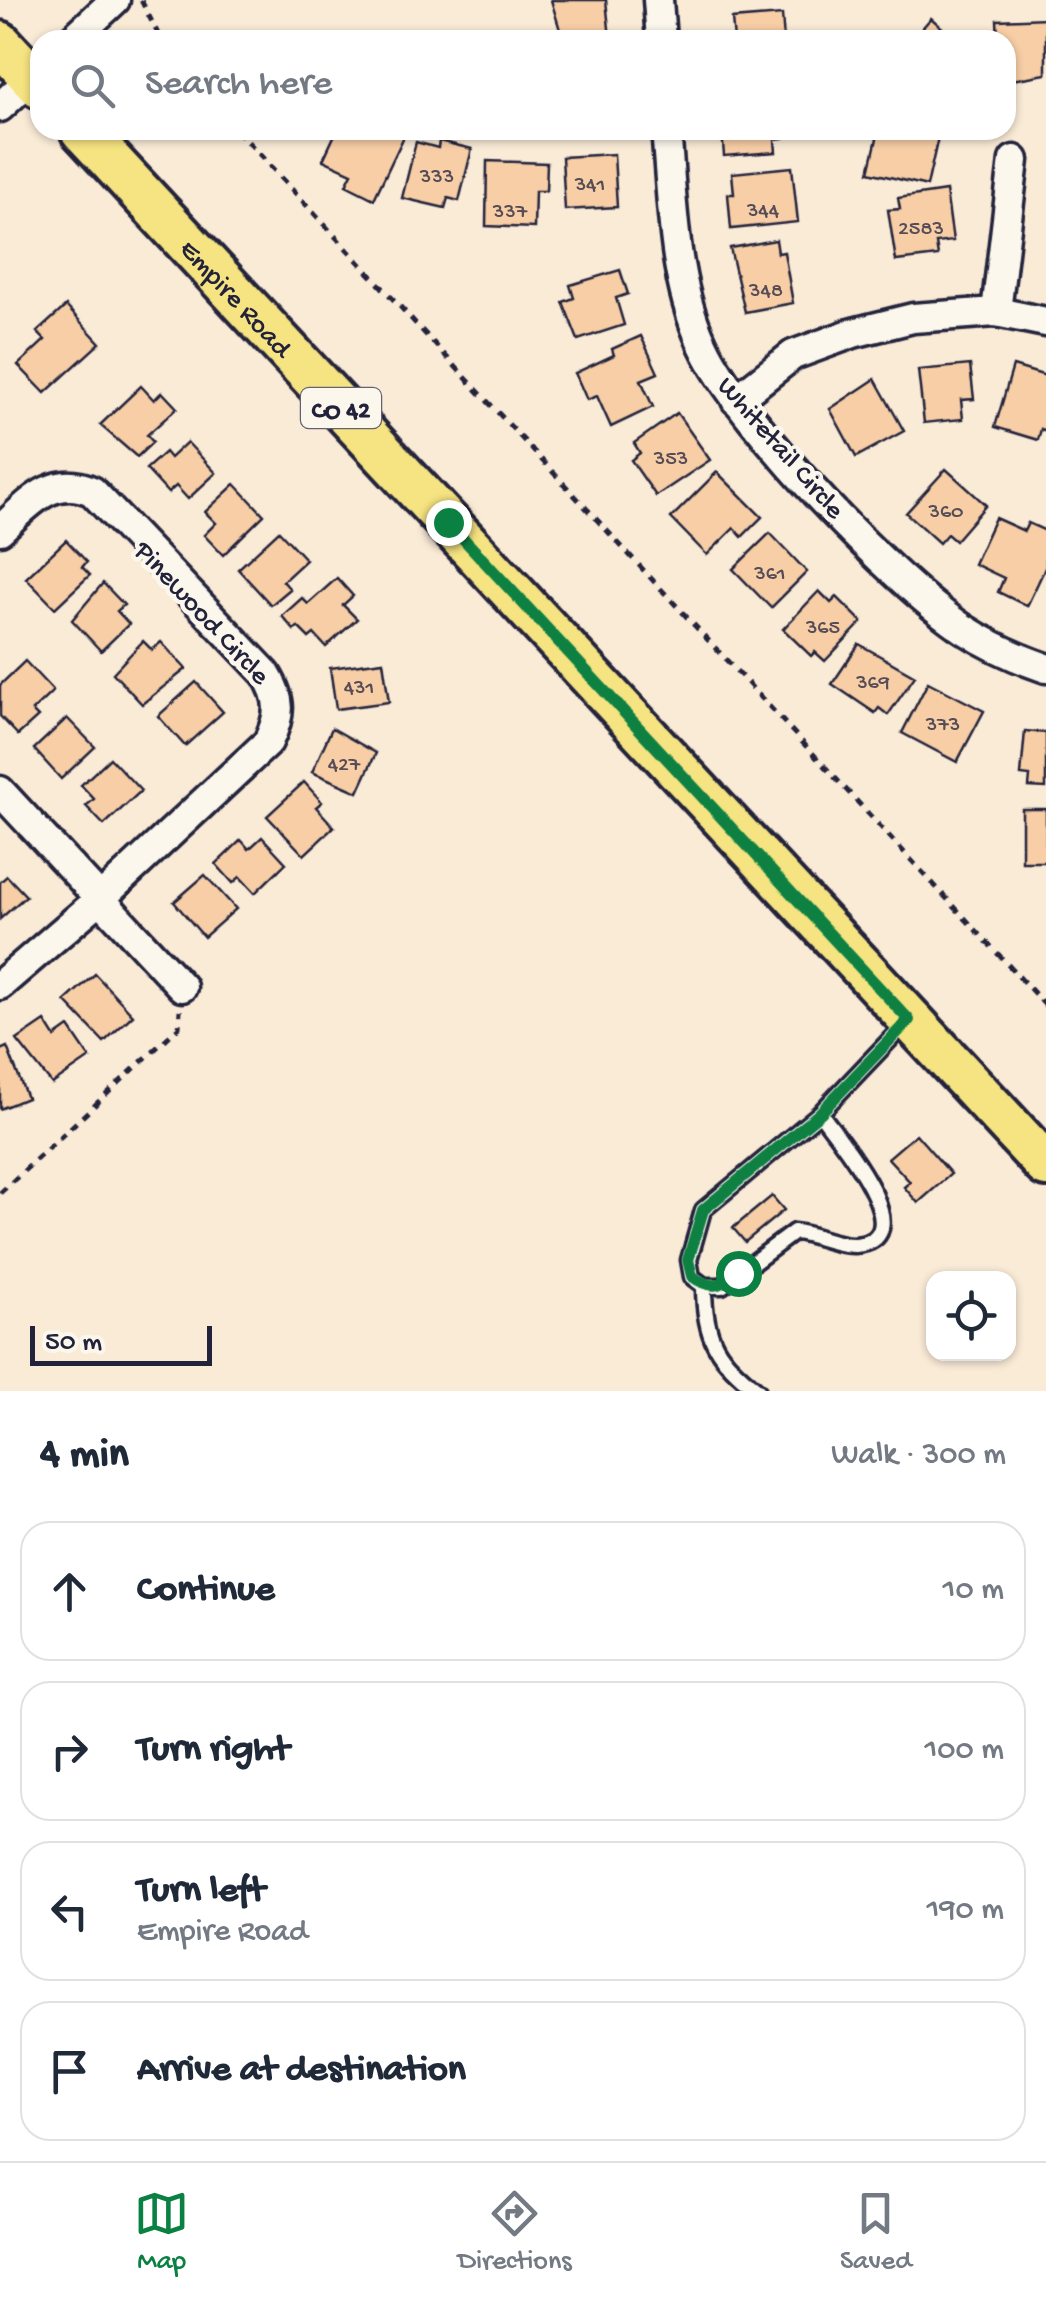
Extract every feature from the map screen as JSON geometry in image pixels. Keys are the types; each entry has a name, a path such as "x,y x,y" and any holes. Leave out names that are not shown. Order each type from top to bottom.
{"main road":[{"path":"0,43 30,71"},
{"name":"Empire Road","path":"91,140 1046,1166"}],"street":[{"path":"83,30 115,0"},
{"path":"658,0 660,30"},
{"path":"0,107 30,83"},
{"name":"Whitetail Circle","path":"667,140 686,298 706,351 736,400 820,494 921,596 995,646 1046,668"},
{"path":"996,312 1014,160"},
{"path":"736,400 793,355 853,333 914,318 996,312 1046,322"},
{"name":"Pinewood Circle","path":"0,530 42,492 60,485 92,491 266,674 278,693 280,718 268,742 100,900"},
{"path":"7,798 182,987"},
{"path":"0,985 100,900"}],"lane":[{"path":"820,1113 872,1186 883,1209 880,1228 869,1241 853,1246 794,1232 722,1286 704,1286 692,1276 688,1260 703,1210 820,1113 909,1020"},
{"path":"704,1286 704,1320 720,1360 758,1391"}],"path":[{"path":"141,0 156,30"},
{"path":"246,140 1046,1006"},
{"path":"0,1194 179,1027 182,987"}],"building":[{"path":"551,0 606,0 609,30 560,30"},
{"path":"782,15 783,30 733,30 732,19"},
{"path":"931,18 945,30 921,30"},
{"path":"1046,18 1046,74 1016,79 1016,30 998,30 997,20"},
{"path":"332,140 402,140 374,199 346,185 352,173 323,160"},
{"path":"723,140 775,140 776,152 724,156"},
{"path":"877,140 937,140 927,186 869,172"},
{"path":"439,141 472,149 459,201 448,198 445,208 402,198 416,142 438,148"},
{"path":"614,154 617,207 565,210 562,157"},
{"path":"487,161 547,163 546,191 535,191 534,228 486,226"},
{"path":"792,167 798,222 731,229 728,194 734,194 732,173"},
{"path":"946,191 953,241 936,243 938,256 896,261 888,210 900,209 898,198"},
{"path":"776,240 778,253 784,252 793,303 745,312 730,248"},
{"path":"620,270 628,294 616,298 624,325 578,340 563,302 574,298 570,285"},
{"path":"66,306 100,343 45,393 18,365 45,340 37,332"},
{"path":"641,336 658,373 641,380 653,407 611,427 597,396 587,400 575,373 614,355 612,349"},
{"path":"970,365 974,399 961,400 963,419 924,423 918,370"},
{"path":"1013,366 1046,376 1046,431 1041,429 1038,440 995,427"},
{"path":"875,379 904,431 856,457 830,409"},
{"path":"141,386 154,400 162,392 177,408 147,435 153,442 137,457 100,425"},
{"path":"677,413 710,460 656,496 631,460 640,453 634,443"},
{"path":"187,442 216,473 188,499 176,486 168,493 146,469 165,452 170,458"},
{"path":"946,469 986,505 955,541 947,534 939,543 906,513"},
{"path":"717,472 762,517 742,537 734,528 707,555 671,518"},
{"path":"235,484 264,515 223,555 204,535 216,523 205,512"},
{"path":"995,518 1024,531 1028,523 1046,531 1046,566 1027,606 998,592 1004,578 974,564"},
{"path":"279,531 306,560 283,581 290,589 271,605 238,569"},
{"path":"770,533 807,572 771,608 733,569"},
{"path":"66,540 87,562 82,567 90,575 55,608 26,578"},
{"path":"337,578 353,596 343,605 357,619 326,647 314,634 309,638 298,627 294,630 282,616 302,598 308,604"},
{"path":"103,583 124,605 117,611 129,624 101,651 72,620"},
{"path":"819,591 831,603 837,597 862,622 825,661 815,652 811,656 783,629"},
{"path":"143,641 152,650 161,642 186,669 142,704 113,673"},
{"path":"859,644 915,676 888,715 879,708 875,713 832,684"},
{"path":"25,661 53,691 32,711 38,717 18,735 0,716 0,685"},
{"path":"383,661 389,702 336,709 330,668"},
{"path":"196,682 223,712 185,746 158,716"},
{"path":"928,682 984,711 957,762 902,733"},
{"path":"67,718 95,747 61,779 34,749"},
{"path":"332,728 376,753 358,792 312,772"},
{"path":"1025,731 1046,733 1046,788 1029,787 1030,776 1021,775"},
{"path":"110,758 141,791 104,825 86,806 94,799 81,785"},
{"path":"304,782 322,802 316,807 334,827 304,855 267,816"},
{"path":"1022,809 1046,809 1046,862 1022,862"},
{"path":"262,837 286,863 255,893 240,877 233,883 216,864 241,840 249,849"},
{"path":"205,875 236,909 204,937 174,902"},
{"path":"7,876 26,896 0,919 0,882"},
{"path":"95,974 133,1015 104,1042 65,1001"},
{"path":"45,1021 55,1037 69,1027 90,1058 52,1084 17,1040"},
{"path":"7,1047 27,1098 0,1109 0,1050"},
{"path":"916,1134 951,1174 918,1203 904,1187 910,1182 888,1158"},
{"path":"772,1196 784,1210 745,1242 733,1228"}],"route":[{"path":"448,522 909,1020 820,1113 703,1210 688,1260 692,1276 704,1286 722,1286 738,1273"}]}
